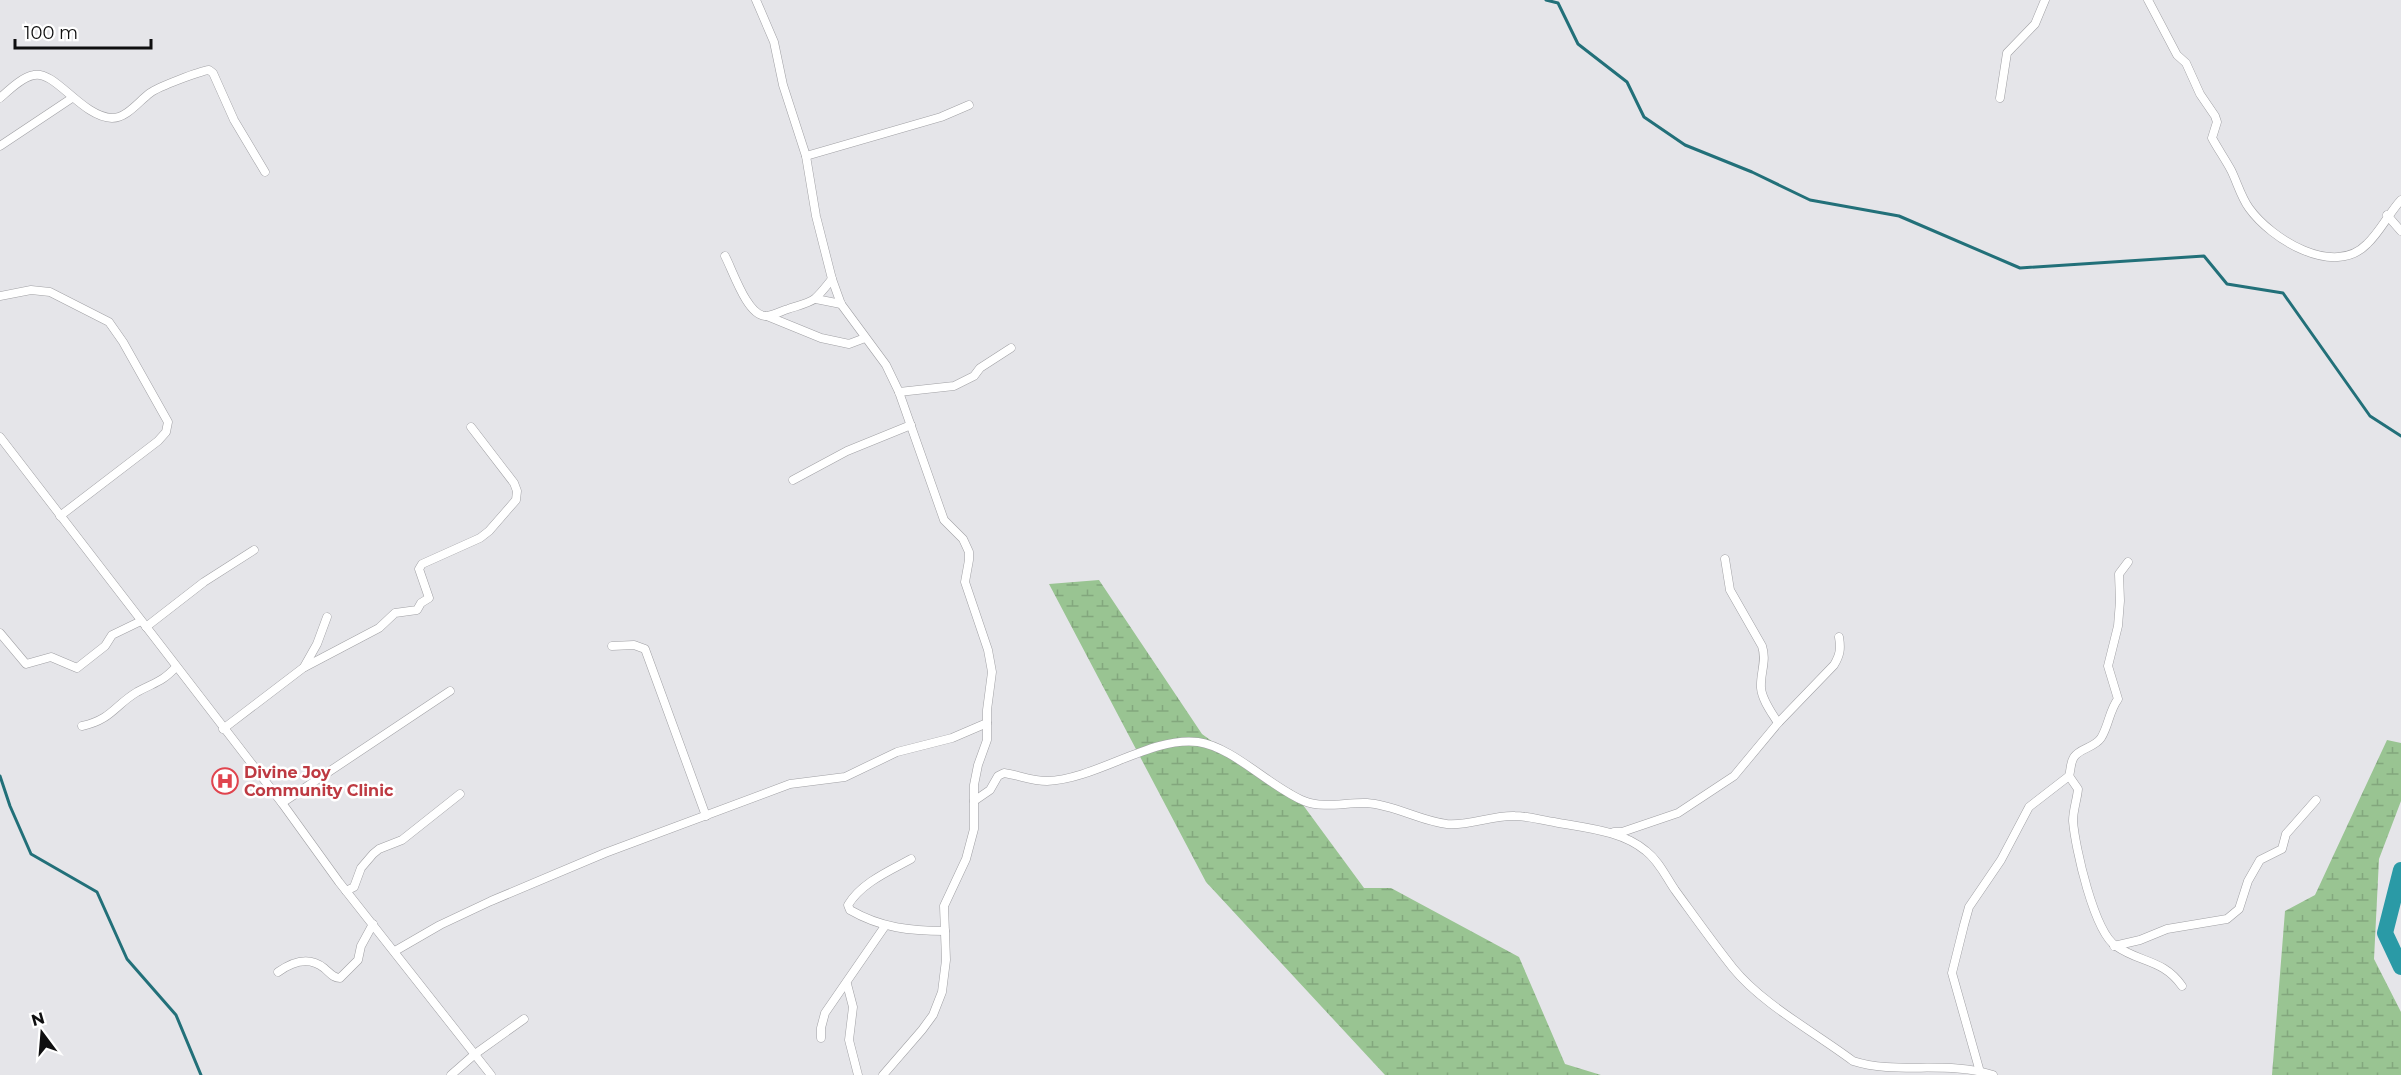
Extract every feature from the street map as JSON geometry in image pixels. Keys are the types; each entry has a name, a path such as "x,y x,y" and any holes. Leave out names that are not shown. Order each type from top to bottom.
{"street":[{"path":"756,0 774,42 783,85 806,156 816,216 832,279 841,304 886,365 899,392 945,523 963,539 969,552 965,582 988,650 992,672 987,740 974,785 974,829 966,859 946,901 946,960 942,992 933,1015 883,1075"},
{"path":"2000,98 2007,53 2035,24 2045,0"},
{"path":"2148,0 2178,55 2186,63 2200,94 2215,116 2217,122 2212,138 2230,169 2247,206 2263,224 2287,242 2314,255 2345,257 2367,244 2387,215 2401,200"},
{"path":"0,98 28,78 36,74 45,75 72,98 99,115 111,118 129,111 151,92 209,70 213,73 234,120 264,172"},
{"path":"1,145 72,98"},
{"path":"806,156 940,117 969,105"},
{"path":"2387,215 2401,231"},
{"path":"725,256 748,304 755,312 821,338 849,344 866,338"},
{"path":"765,316 816,299 832,279"},
{"path":"0,296 31,291 50,292 70,300 109,322 123,342 168,422 166,432 158,441 60,516"},
{"path":"816,299 841,304"},
{"path":"899,392 954,386 975,376 980,368 1011,348"},
{"path":"793,480 847,451 911,425"},
{"path":"223,729 303,668 379,628 395,613 417,610 421,603 429,598 419,569 422,564 480,538 516,500 517,491 514,483 471,427"},
{"path":"0,437 282,803 346,891 491,1075"},
{"path":"0,633 26,664 51,657 77,668 105,646 112,636 143,624 254,550"},
{"path":"1725,559 1730,590 1754,630 1765,655 1761,688 1778,723"},
{"path":"2128,562 2119,574 2118,626 2108,666 2118,699 2109,713 2097,744 2076,754 2070,765 2069,776 2078,789 2074,809 2074,827 2090,900 2102,931 2114,946 2161,965 2182,986"},
{"path":"303,668 317,644 327,617"},
{"path":"1604,832 1622,832 1678,813 1734,776 1778,723 1833,665 1841,648 1839,637"},
{"path":"612,646 634,645 645,650 706,816"},
{"path":"82,726 102,720 138,692 161,682 176,667"},
{"path":"282,803 450,691"},
{"path":"395,951 440,925 530,883 800,781 839,778 852,774 897,752 952,738 987,723"},
{"path":"974,801 990,790 998,776 1004,772 1021,778 1046,781 1068,778 1159,747 1196,742 1218,748 1291,794 1317,805 1368,803 1446,824 1463,824 1497,817 1517,816 1623,837 1646,850 1656,861 1691,912 1744,980 1769,1002 1853,1061 1868,1069 1883,1072 1980,1072 1994,1075"},
{"path":"1980,1072 1952,973 1964,925 1970,906 2001,860 2029,807 2069,776"},
{"path":"346,891 354,887 361,868 373,854 379,849 402,840 460,794"},
{"path":"2114,946 2140,940 2167,928 2228,919 2239,909 2248,881 2260,860 2282,849 2286,834 2316,800"},
{"path":"911,859 870,883 848,905 850,910 885,926 902,930 945,931"},
{"path":"278,972 302,961 320,965 334,977 343,977 358,960 361,945 373,924"},
{"path":"821,1038 825,1013 885,926"},
{"path":"847,984 853,1007 849,1040 858,1075"},
{"path":"450,1075 524,1019"}],"green space":[{"path":"1099,580 1202,734 1258,775 1292,790 1364,888 1391,888 1519,957 1565,1064 1601,1075 1385,1075 1206,882 1049,584"},
{"path":"2387,740 2401,743 2401,801 2379,859 2374,959 2401,1012 2401,1075 2272,1075 2285,911 2315,895"}],"waterway":[{"path":"1546,0 1558,3 1578,44 1627,82 1644,117 1685,145 1752,172 1810,200 1899,216 2020,268 2204,256 2227,284 2283,293 2370,416 2401,436"},
{"path":"0,776 31,854 97,892 127,959 176,1015 201,1075"},
{"path":"2401,870 2385,933 2401,967"}],"place":[{"name":"Divine Joy Community Clinic","path":"225,781"}]}
